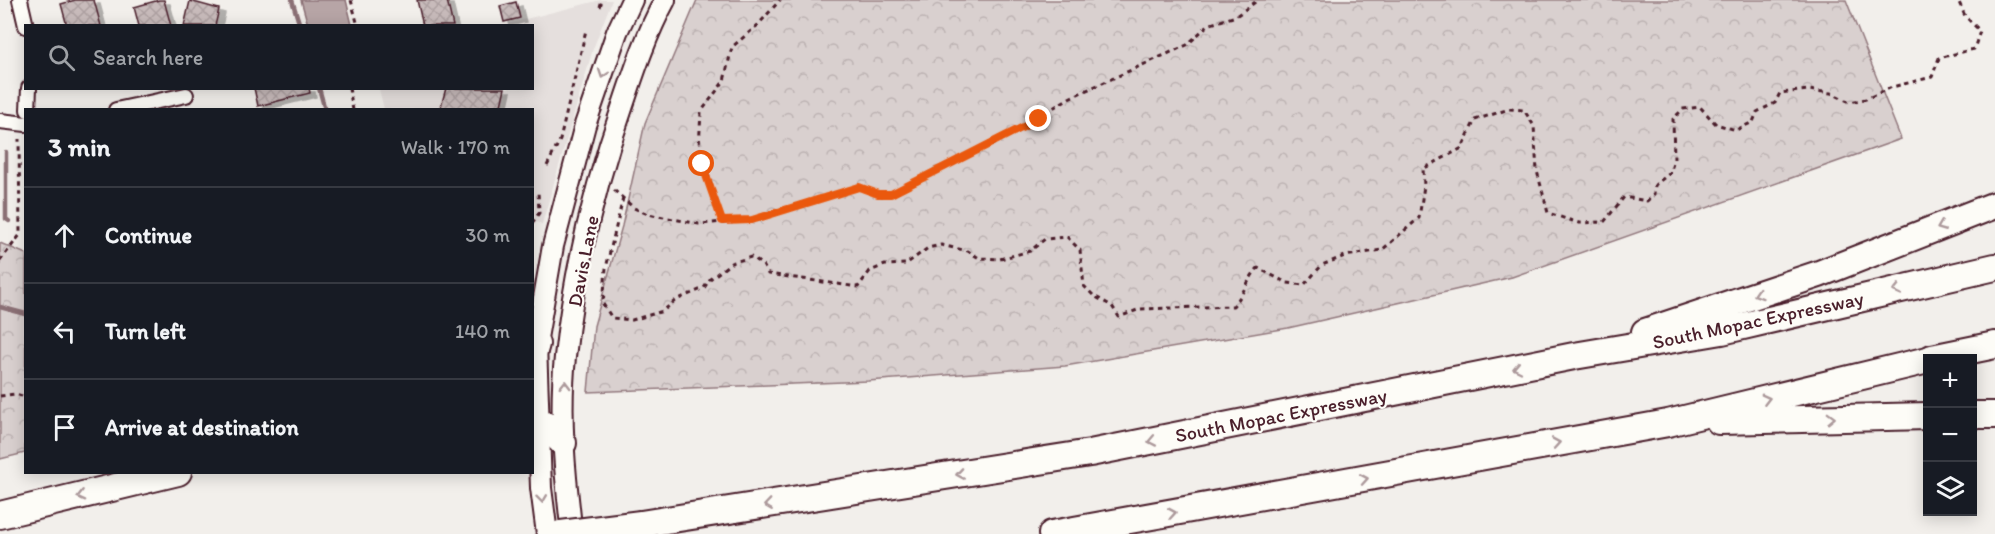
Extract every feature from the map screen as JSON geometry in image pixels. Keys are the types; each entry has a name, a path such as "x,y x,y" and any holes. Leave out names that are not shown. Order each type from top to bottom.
{"highway":[{"path":"1574,356 1820,274 1995,206"},
{"name":"South Mopac Expressway","path":"561,534 641,524 1090,453 1574,356 1722,331 1995,267"},
{"path":"1953,354 1995,345"},
{"path":"1052,534 1668,423 1923,361"},
{"path":"1977,415 1995,414"},
{"path":"1668,423 1923,416"},
{"path":"535,421 545,424 563,443"},
{"path":"0,515 170,474"}],"main road":[{"name":"Davis Lane","path":"547,534 535,421 534,351 562,215 585,125 617,32 632,0"},
{"name":"Davis Lane","path":"572,534 563,443 565,358 580,262 610,140 644,44 665,0"},
{"path":"617,32 644,44"}],"street":[{"path":"20,0 26,24"},
{"path":"28,108 29,90"},
{"path":"125,108 186,94"},
{"path":"0,121 24,124"}],"path":[{"path":"351,0 357,24"},
{"path":"600,7 602,0"},
{"path":"722,221 699,147 701,112 724,81 732,47 758,25 780,0"},
{"path":"614,190 648,214 699,224 752,220 859,187 878,194 891,194 1011,134 1069,98 1187,45 1208,25 1236,16 1258,0"},
{"path":"623,198 604,286 603,304 612,318 632,320 663,311 676,300 704,288 710,279 731,263 752,257 763,266 768,274 858,286 870,271 885,265 906,264 928,248 941,245 968,251 979,258 1000,258 1030,250 1045,239 1067,237 1080,250 1084,286 1094,296 1112,306 1119,317 1140,309 1233,306 1244,293 1248,280 1258,268 1287,283 1304,285 1322,266 1345,256 1382,250 1419,218 1424,186 1423,169 1462,148 1475,120 1509,109 1524,110 1534,126 1537,171 1548,213 1579,223 1604,222 1624,197 1647,201 1654,194 1655,185 1670,173 1674,160 1672,119 1683,109 1700,107 1716,124 1736,130 1753,122 1758,112 1775,103 1780,93 1808,90 1831,93 1850,102 1866,99 1892,87 1932,77 1939,58 1974,49 1980,31 1965,16 1958,0"},
{"path":"547,166 560,140 586,30"},
{"path":"349,90 353,108"},
{"path":"0,261 20,235 22,206 19,139"},
{"path":"534,220 539,213 538,191"},
{"path":"0,396 15,394 24,396"}],"shaded area":[{"path":"301,0 346,0 352,24 308,24"},
{"path":"601,0 612,0 593,49 542,224 534,221 534,108 384,108 379,90 534,90 534,24 506,24"}],"green space":[{"path":"697,0 1846,0 1901,139 1512,277 1288,328 1065,366 868,381 588,392 594,326 622,226 645,123"},
{"path":"0,243 24,253 24,453 0,459"}],"building":[{"path":"75,0 94,0 100,24 66,24 61,4"},
{"path":"164,0 170,24 138,24 134,7"},
{"path":"417,0 447,0 453,24 423,24"},
{"path":"190,1 219,9 215,24 184,24"},
{"path":"516,2 520,18 504,22 500,6"},
{"path":"254,90 309,90 310,93 258,106"},
{"path":"445,90 505,90 500,108 441,108"}],"waterway":[{"path":"292,0 299,24"},
{"path":"320,90 324,108"},
{"path":"6,152 6,219 9,221"},
{"path":"0,307 24,313"}],"route":[{"path":"702,164 722,221 752,220 859,187 878,194 891,194 1039,119"}]}
